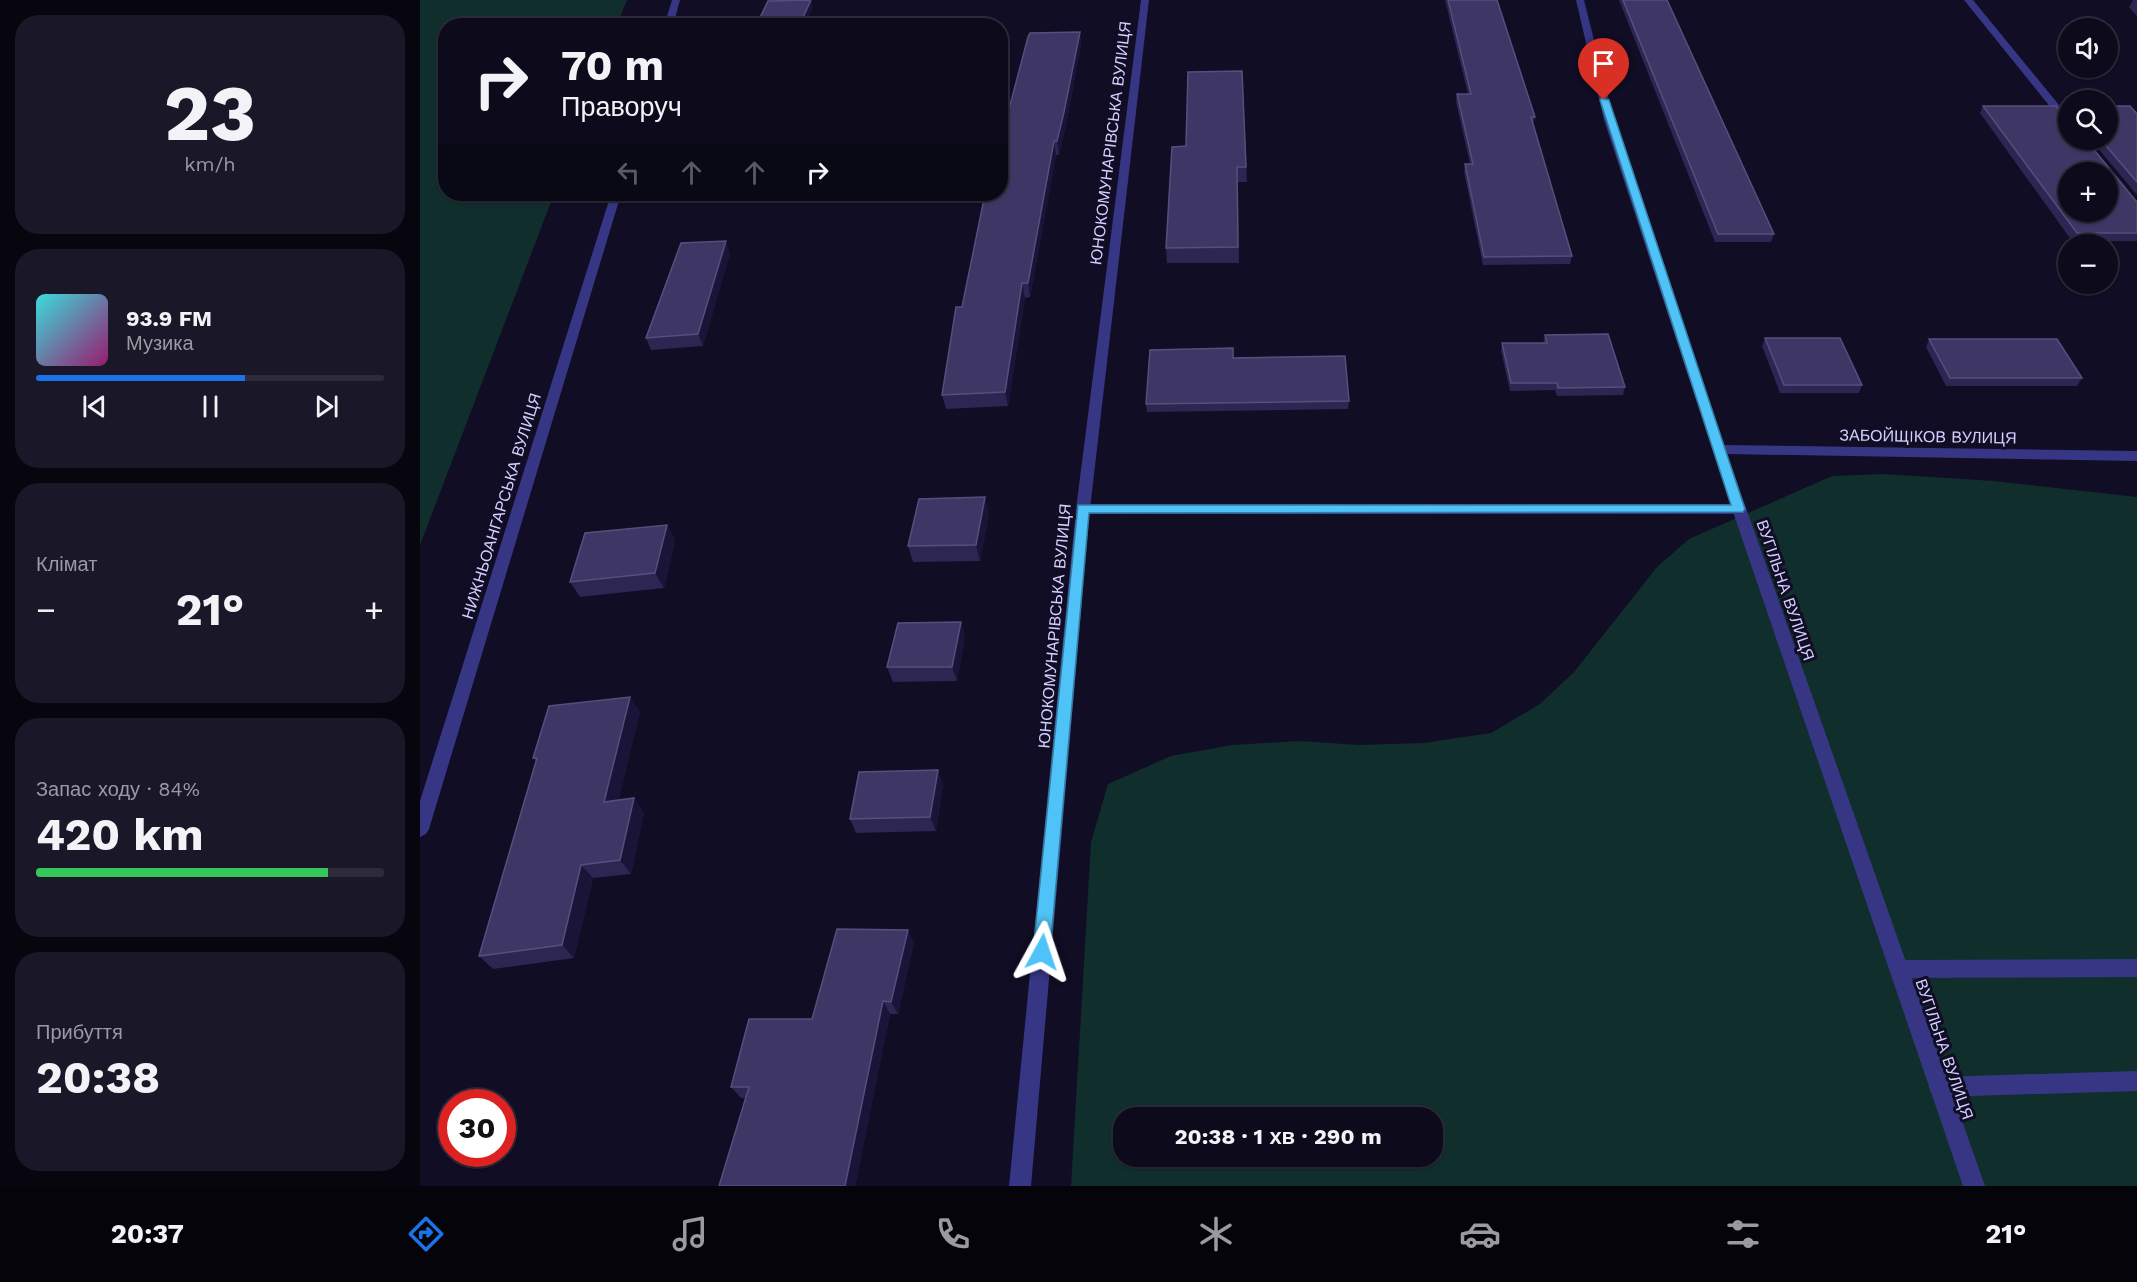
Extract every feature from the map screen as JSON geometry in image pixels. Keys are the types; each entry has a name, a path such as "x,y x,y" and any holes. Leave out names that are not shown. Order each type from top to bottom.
{"street":[{"path":"670,18 676,0"},
{"name":"ЮНОКОМУНАРІВСЬКА ВУЛИЦЯ","path":"1020,1186 1083,508 1145,0"},
{"name":"ВУГІЛЬНА ВУЛИЦЯ","path":"1580,0 1609,120 1739,509 1974,1186"},
{"path":"1968,0 2058,110"},
{"name":"НИЖНЬОАНГАРСЬКА ВУЛИЦЯ","path":"420,829 614,201"},
{"name":"ЗАБОЙЩIКОВ ВУЛИЦЯ","path":"1719,449 2137,456"},
{"path":"1083,508 1739,509"},
{"path":"1899,969 2137,968"},
{"path":"1939,1088 2137,1081"}],"green space":[{"path":"420,0 627,0 620,18 438,18 438,201 551,201 420,545"},
{"path":"1884,474 1994,481 2137,497 2137,1186 1071,1186 1091,842 1108,784 1171,756 1232,745 1299,741 1359,745 1423,743 1491,733 1540,704 1574,672 1657,567 1689,539 1832,476"}],"building":[{"path":"811,0 803,18 760,18 768,1"},
{"path":"1448,0 1497,0 1535,117 1531,117 1572,256 1484,257 1465,164 1473,164 1457,94 1471,94"},
{"path":"1623,0 1667,0 1774,234 1718,234"},
{"path":"1080,32 1064,112 1057,141 1054,141 1028,283 1022,283 1005,392 942,395 956,307 962,307 984,201 1008,201 1008,113 1030,33"},
{"path":"1242,71 1246,167 1237,167 1238,247 1166,248 1172,147 1186,146 1188,72"},
{"path":"1983,106 2056,106 2058,108 2058,150 2094,150 2104,162 2058,162 2058,207"},
{"path":"2118,106 2130,106 2137,114 2137,182 2110,150 2118,150"},
{"path":"2118,179 2137,201 2137,233 2077,233 2069,222 2118,222"},
{"path":"726,241 698,334 646,338 681,243"},
{"path":"1608,334 1625,387 1558,388 1557,383 1511,383 1502,343 1547,343 1545,335"},
{"path":"1765,338 1840,338 1862,385 1784,385"},
{"path":"1929,339 2057,339 2082,378 1950,378"},
{"path":"1233,348 1233,358 1345,356 1349,401 1146,404 1150,350"},
{"path":"985,497 976,545 908,546 919,499"},
{"path":"667,525 655,573 570,582 585,533"},
{"path":"961,622 952,667 887,667 898,623"},
{"path":"630,697 604,802 634,798 620,860 581,865 562,945 479,956 537,758 533,758 549,706"},
{"path":"938,770 930,817 850,819 859,772"},
{"path":"837,929 908,930 891,1002 883,1001 845,1186 719,1186 749,1087 731,1087 749,1019 812,1019"}],"route":[{"path":"1042,952 1083,508 1739,509 1604,100"}]}
